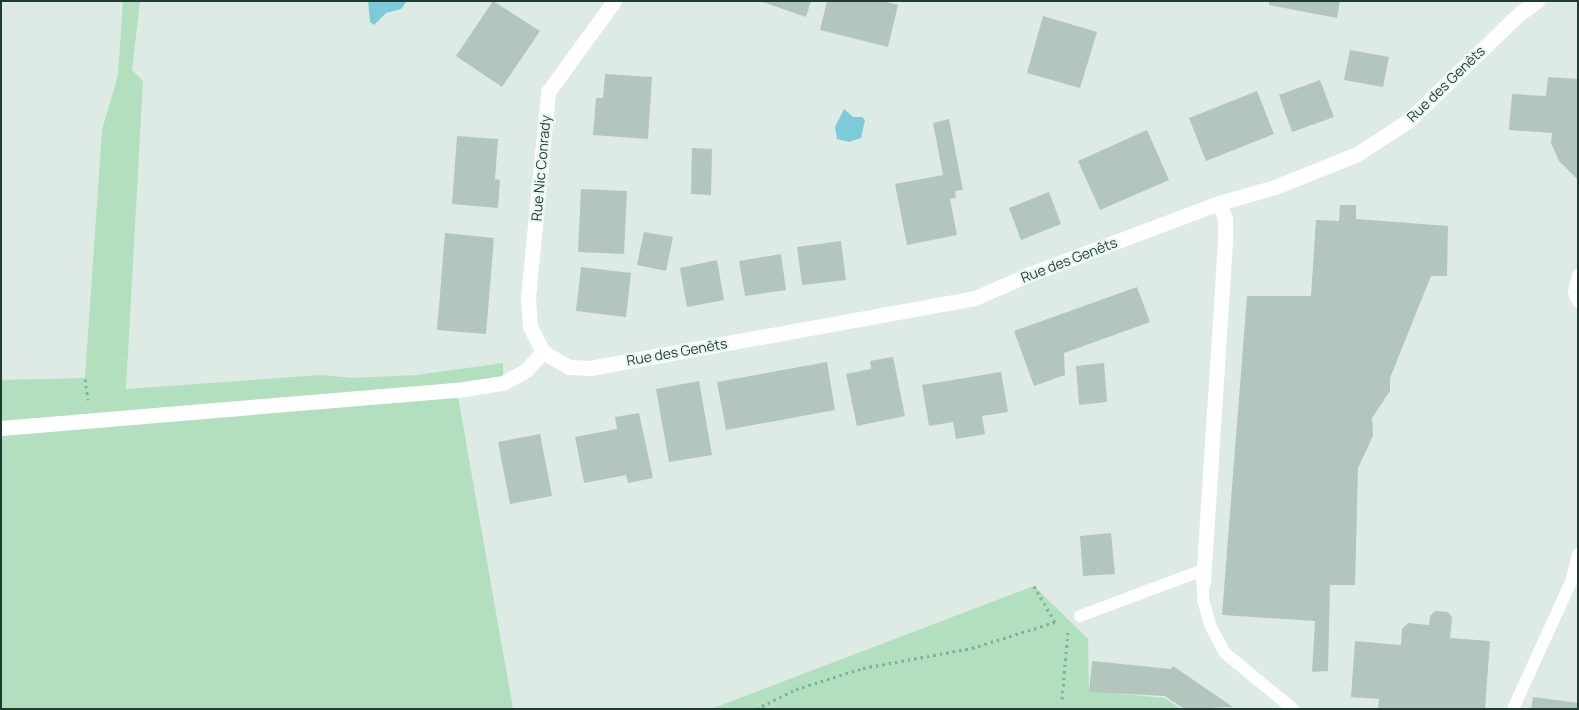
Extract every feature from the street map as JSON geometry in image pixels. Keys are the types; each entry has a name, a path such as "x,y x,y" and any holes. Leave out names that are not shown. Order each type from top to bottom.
{"street":[{"name":"Rue Nic Conrady","path":"543,352 530,326 528,298 548,92 614,1"},
{"name":"Rue des Genêts","path":"543,352 569,367 590,368 975,298 1219,203 1293,180 1357,154 1408,121 1520,12 1537,1"},
{"path":"1203,576 1225,240 1225,220 1219,203"},
{"path":"1,428 457,390 503,383 526,370 543,352"}],"lane":[{"path":"1578,275 1574,293 1578,302"},
{"path":"1513,709 1571,582 1578,554"},
{"path":"1075,617 1203,576 1203,599 1210,625 1225,653 1293,709"}],"path":[{"path":"1034,586 1055,622"},
{"path":"756,709 796,689 863,668 972,648 1075,617 1062,699"}],"green space":[{"path":"123,1 140,1 132,70 143,81 126,389 321,375 352,378 417,375 503,363 503,383 457,391 513,709 1,709 1,380 85,378 102,130 118,75"},
{"path":"1034,586 1088,639 1089,691 1165,698 1181,709 711,709"}],"water":[{"path":"368,1 406,2 401,9 386,13 374,25 370,22"},
{"path":"844,109 853,117 862,117 865,120 861,138 849,142 837,139 835,127"}],"building":[{"path":"493,1 540,31 502,87 456,56"},
{"path":"760,1 811,1 806,17"},
{"path":"827,1 883,1 898,5 888,47 820,30"},
{"path":"1269,1 1340,1 1337,18 1269,5"},
{"path":"1043,16 1097,32 1080,88 1027,73"},
{"path":"1350,50 1389,57 1383,87 1344,80"},
{"path":"605,74 652,77 648,139 593,135 596,98 603,98"},
{"path":"1548,77 1578,79 1578,180 1559,161 1551,143 1552,133 1509,130 1512,94 1546,96"},
{"path":"1320,80 1334,117 1292,132 1279,95"},
{"path":"1257,91 1274,134 1206,161 1189,118"},
{"path":"949,119 963,190 955,191 956,198 950,199 957,235 907,245 895,184 943,175 933,123"},
{"path":"1147,130 1169,180 1100,210 1078,161"},
{"path":"457,136 498,139 495,179 500,180 498,208 452,204"},
{"path":"692,148 712,149 711,195 691,194"},
{"path":"581,189 627,191 624,254 578,252"},
{"path":"1049,192 1061,224 1021,240 1009,208"},
{"path":"1340,205 1356,205 1356,219 1448,226 1447,276 1431,276 1390,378 1390,391 1372,418 1373,436 1358,468 1355,585 1330,585 1328,671 1312,672 1315,621 1222,615 1247,296 1311,296 1316,220 1339,221"},
{"path":"644,232 673,237 666,271 637,265"},
{"path":"445,233 494,238 486,334 437,330"},
{"path":"841,241 846,280 802,285 797,247"},
{"path":"781,254 786,290 745,296 739,261"},
{"path":"717,260 724,300 687,307 680,268"},
{"path":"581,267 631,273 626,317 576,311"},
{"path":"1137,287 1150,322 1064,353 1065,375 1034,386 1014,331"},
{"path":"893,357 905,416 857,426 846,374 871,369 870,361"},
{"path":"827,362 835,410 726,430 717,382"},
{"path":"1104,363 1107,402 1079,405 1076,366"},
{"path":"1001,372 1008,412 982,416 985,434 956,439 953,422 929,426 922,385"},
{"path":"699,381 712,455 669,462 656,389"},
{"path":"639,413 653,478 628,483 626,475 584,483 575,437 617,429 615,417"},
{"path":"540,434 552,496 510,504 498,442"},
{"path":"1111,533 1115,574 1083,576 1080,536"},
{"path":"1435,611 1448,612 1452,617 1450,638 1490,641 1485,709 1378,709 1379,699 1351,697 1355,641 1401,645 1402,629 1408,623 1429,625 1430,616"},
{"path":"1092,661 1171,669 1173,666 1233,707 1184,709 1165,696 1089,692"},
{"path":"1533,697 1578,703 1578,709 1531,709"}]}
